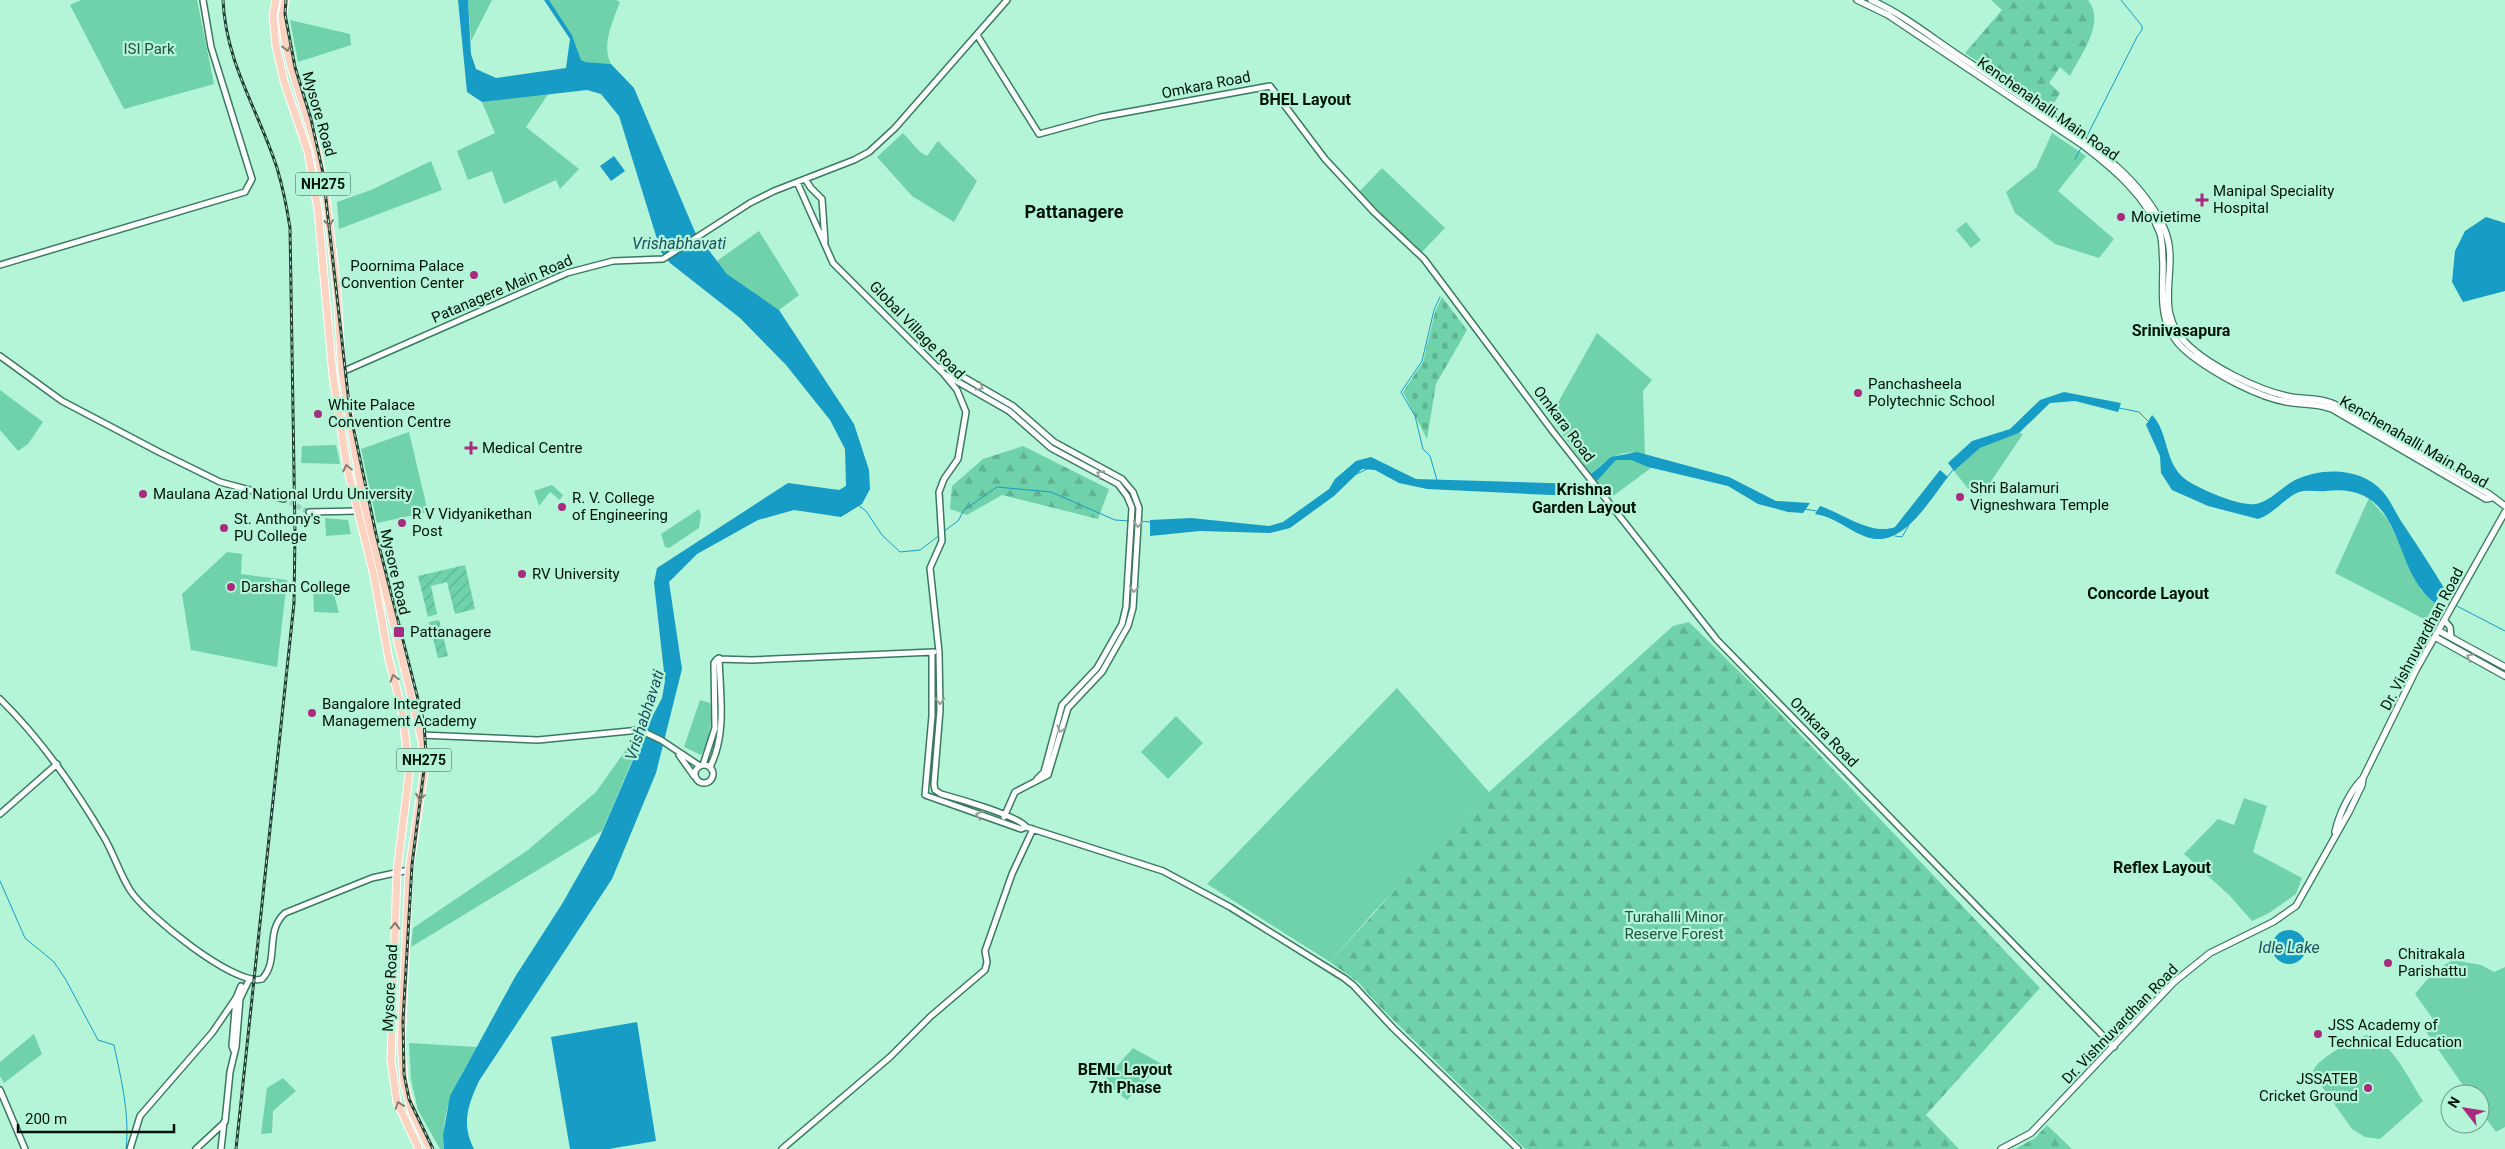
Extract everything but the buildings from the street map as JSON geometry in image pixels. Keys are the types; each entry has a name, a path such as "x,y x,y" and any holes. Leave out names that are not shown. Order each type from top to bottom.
{"highway":[{"name":"Mysore Road","path":"276,0 273,15 276,46 284,81 308,152 318,210 334,386 347,466 374,577 389,660 401,705 406,743 409,775 397,871 391,1060 397,1102 419,1149"},
{"name":"Mysore Road","path":"285,0 282,17 285,41 317,150 327,205 337,292 342,372 362,496 421,735 424,773 409,870 402,1058 404,1083 412,1112 430,1149"}],"main road":[{"name":"Kenchenahalli Main Road","path":"1857,0 1888,15 2084,146 2109,165 2135,192 2154,222 2162,241 2164,320 2172,335 2191,355 2221,374 2268,396 2287,402 2319,404 2332,409 2486,499 2491,498 2489,494 2334,404 2320,399 2288,396 2270,391 2230,373 2194,351 2176,332 2170,318 2167,240 2159,219 2141,190 2113,161 2086,141 1997,80 1871,0"},
{"path":"2491,498 2505,506"},
{"name":"Dr. Vishnuvardhan Road","path":"2002,1149 2031,1134 2174,982 2210,953 2274,922 2296,906 2335,834 2340,816 2357,784 2363,778 2416,670 2505,512"},
{"path":"2439,631 2505,667"},
{"path":"2435,637 2505,676"}],"street":[{"path":"0,265 245,192 249,188 252,180 211,47 203,0"},
{"name":"Patanagere Main Road","path":"342,372 567,273 613,261 663,259 750,203 854,160 878,144 1007,0"},
{"name":"Omkara Road","path":"977,35 1039,134 1101,117 1270,86 1325,158 1374,212 1424,259 1588,476 1717,640 2114,1047"},
{"path":"805,179 822,199 826,247"},
{"name":"Global Village Road","path":"797,182 833,262 943,373 957,390 966,412 964,437 958,459 944,479 940,492 942,541 930,568 939,652 940,710 934,784 935,790 941,794 1005,815"},
{"path":"0,356 62,401 159,452 220,482 283,499"},
{"path":"937,367 946,367 1005,401 1028,418 1051,440 1117,476 1130,488 1139,508 1133,608 1125,633 1102,672 1068,708 1048,775 1032,785 1015,792 1002,822"},
{"path":"943,373 1009,411 1047,445 1118,484 1127,496 1132,508 1126,607 1122,624 1097,668 1062,705 1044,772 1032,785"},
{"path":"309,512 358,511"},
{"path":"2445,621 2450,627 2450,637"},
{"path":"932,652 932,716 925,795 1002,822 1021,828 1026,827 1163,871 1230,907 1354,985 1393,1028 1518,1149"},
{"path":"695,777 695,772 701,765 715,728 714,663 720,658 752,660 939,652"},
{"path":"421,735 538,740 640,730 671,746 700,783 708,783 713,776 710,766 721,728 720,658"},
{"path":"0,699 34,735 57,764 106,840 130,890 147,909 185,944 248,980 258,981 267,974 274,929 278,920 286,913 372,878 397,871 409,870"},
{"path":"677,752 701,765 710,766"},
{"path":"0,814 57,764"},
{"path":"1005,815 1023,823 1026,827"},
{"path":"782,1149 890,1057 931,1016 985,970 987,962 985,951 1012,874 1032,829"},
{"path":"130,1149 140,1116 212,1033 236,998 243,983 248,980"},
{"path":"221,1149 236,1047 240,999 248,980"},
{"path":"234,1052 232,1046 236,998"},
{"path":"0,1090 25,1149"},
{"path":"196,1149 224,1122"}],"green space":[{"name":"ISI Park","path":"81,0 197,0 214,84 124,109 70,5"},
{"path":"468,0 492,0 471,41"},
{"path":"549,0 616,0 620,2 609,33 607,49 611,64 581,60 572,35"},
{"path":"1991,0 2088,0 2093,9 2093,28 2090,38 2070,76 2060,67 2049,83 2060,93 2050,110 1965,53 2002,10"},
{"path":"290,20 350,34 351,45 298,62"},
{"path":"549,93 526,127 579,169 560,189 556,180 504,204 492,171 468,180 457,151 495,133 482,102"},
{"path":"903,133 920,152 927,156 938,141 977,181 954,222 912,196 877,157"},
{"path":"2052,133 2086,156 2058,191 2114,239 2099,258 2055,244 2015,213 2006,192 2036,168"},
{"path":"431,161 442,190 339,229 337,202 371,190"},
{"path":"1382,168 1445,228 1422,252 1359,192"},
{"path":"1966,222 1981,240 1971,248 1956,230"},
{"path":"759,231 799,295 779,310 727,274 717,261"},
{"path":"1442,297 1467,330 1436,384 1427,439 1403,392 1423,362 1435,312"},
{"path":"1597,333 1652,380 1643,391 1645,455 1629,452 1615,456 1591,474 1550,417"},
{"path":"0,390 43,422 28,444 18,451 0,430"},
{"path":"409,432 428,512 377,523 361,449"},
{"path":"2019,433 2023,434 1981,496 1970,491 1954,471 1980,448"},
{"path":"336,445 340,464 301,463 302,446"},
{"path":"1023,446 1109,489 1098,519 1002,495 967,515 950,509 952,486 983,459"},
{"path":"1616,460 1631,460 1651,468 1609,499 1597,481"},
{"path":"552,485 563,495 560,500 550,492 539,506 534,491"},
{"path":"2369,498 2388,520 2421,590 2435,603 2426,620 2335,573"},
{"path":"699,509 701,515 699,528 669,548 665,547 661,534"},
{"path":"325,518 348,520 351,534 326,536"},
{"name":"Darshan College","path":"227,552 242,554 241,574 287,580 277,667 191,650 182,594"},
{"path":"465,565 475,609 455,614 447,582 431,586 437,614 428,617 418,576"},
{"path":"313,589 333,591 339,613 314,612"},
{"path":"439,620 448,656 438,658 429,622"},
{"name":"Turahalli Minor Reserve Forest","path":"1689,622 1758,690 2040,988 1926,1115 1959,1149 1525,1149 1380,1007 1358,982 1330,962 1415,868 1489,792 1673,626"},
{"path":"1397,688 1489,792 1373,913 1330,962 1207,884"},
{"path":"700,700 710,703 711,717 709,737 701,755 684,747"},
{"path":"1176,716 1203,743 1168,779 1141,752"},
{"path":"635,737 641,740 602,831 411,947 413,928 528,850 596,792"},
{"path":"2244,798 2267,806 2253,852 2302,878 2296,894 2269,913 2252,921 2230,896 2184,854 2218,819 2234,825"},
{"path":"2453,960 2481,965 2494,972 2505,967 2505,1127 2496,1132 2490,1124 2490,1084 2462,1084 2422,1026 2433,1019 2415,994 2434,971"},
{"path":"34,1034 42,1054 4,1083 0,1076 0,1062"},
{"name":"JSSATEB Cricket Ground","path":"2367,1035 2385,1045 2392,1053 2423,1101 2380,1139 2365,1137 2352,1129 2313,1074 2314,1069 2326,1057"},
{"path":"409,1043 477,1047 457,1084 448,1108 443,1135 444,1149 440,1149 418,1110 411,1080"},
{"path":"1133,1048 1162,1064 1127,1100 1104,1081"},
{"path":"283,1078 296,1091 273,1111 272,1133 261,1134 267,1088"},
{"path":"2047,1125 2072,1149 2015,1149 2035,1138"}],"water":[{"name":"Vrishabhavati","path":"458,0 468,0 471,54 476,69 496,78 566,68 570,39 544,0 549,0 572,35 581,60 611,64 634,88 695,232 727,274 779,310 854,424 869,470 870,489 862,504 841,517 794,510 758,520 697,554 669,582 682,669 656,773 612,879 479,1081 469,1106 467,1123 470,1140 474,1149 444,1149 443,1135 450,1096 515,977 562,904 599,839 649,723 662,698 665,681 654,583 657,568 788,483 839,490 846,486 845,449 830,420 786,365 740,318 670,263 661,252 619,116 601,94 587,90 482,102 467,92"},
{"path":"614,156 625,171 611,181 600,166"},
{"path":"2486,217 2505,223 2505,291 2463,302 2452,282 2455,251 2465,231"},
{"path":"2064,392 2121,403 2118,412 2075,401 2050,403 2019,433 1980,448 1954,471 1948,463 1972,441 2010,429 2040,400"},
{"path":"2152,415 2161,430 2173,465 2178,472 2185,479 2199,487 2230,500 2256,504 2266,500 2295,480 2329,471 2353,474 2374,484 2389,499 2400,520 2444,588 2435,603 2420,588 2410,570 2394,531 2384,514 2371,500 2352,492 2302,491 2289,498 2269,514 2258,519 2208,506 2172,490 2161,473 2160,456 2146,425"},
{"path":"1637,452 1729,477 1776,501 1810,503 1803,513 1788,512 1758,504 1728,486 1648,467 1631,460 1616,460 1597,481 1591,474 1611,457"},
{"path":"1371,457 1416,479 1581,484 1589,491 1573,496 1427,489 1399,483 1375,470 1362,469 1334,496 1290,528 1270,533 1200,531 1150,536 1150,520 1191,518 1269,526 1283,522 1329,489 1335,479 1356,461"},
{"path":"1940,470 1948,477 1932,499 1912,522 1902,531 1890,537 1877,539 1864,536 1835,520 1815,514 1820,506 1867,526 1886,529 1895,527"},
{"name":"Idle Lake","path":"2289,930 2301,935 2306,947 2301,959 2289,964 2277,959 2272,947 2277,935"},
{"path":"637,1022 656,1141 609,1149 570,1149 551,1037"}],"waterway":[{"path":"2086,138 2142,30 2142,26 2121,0"},
{"path":"2075,159 2081,148"},
{"path":"1437,480 1430,456 1423,449 1415,416 1401,392 1422,361 1434,310 1440,297"},
{"path":"2119,408 2139,412 2148,421"},
{"path":"1357,474 1367,469"},
{"path":"1947,477 1953,470"},
{"path":"1585,488 1591,482"},
{"path":"943,532 958,521 964,510 997,487 1051,492 1115,520 1130,521"},
{"path":"858,505 866,511 882,535 900,552 920,550 940,535"},
{"path":"1804,509 1817,511"},
{"path":"1139,521 1150,522"},
{"path":"1895,536 1902,537 1909,525"},
{"path":"2440,596 2451,603"},
{"path":"2455,605 2505,631"},
{"path":"0,881 25,938 54,962 66,980 98,1040 114,1045 126,1110 126,1149"}],"tunnel":[{"path":"283,499 309,512"}],"railway":[{"path":"223,0 225,23 236,66 277,168 290,228 295,533 294,603 236,1149"},
{"path":"286,0 285,14 295,67 311,119 323,173 350,412 376,534 424,723 426,754 412,865 403,1021 404,1074 409,1099 433,1149"}],"place":[{"name":"Manipal Speciality Hospital","path":"2202,200"},
{"name":"Movietime","path":"2121,217"},
{"name":"Poornima Palace Convention Center","path":"474,275"},
{"name":"Panchasheela Polytechnic School","path":"1858,393"},
{"name":"White Palace Convention Centre","path":"318,414"},
{"name":"Medical Centre","path":"471,448"},
{"name":"Maulana Azad National Urdu University","path":"143,494"},
{"name":"Shri Balamuri Vigneshwara Temple","path":"1960,497"},
{"name":"R. V. College of Engineering","path":"562,507"},
{"name":"R V Vidyanikethan Post","path":"402,523"},
{"name":"St. Anthony's PU College","path":"224,528"},
{"name":"RV University","path":"522,574"},
{"name":"Darshan College","path":"231,587"},
{"name":"Pattanagere","path":"399,632"},
{"name":"Bangalore Integrated Management Academy","path":"312,713"},
{"name":"Chitrakala Parishattu","path":"2388,963"},
{"name":"JSS Academy of Technical Education","path":"2318,1034"},
{"name":"JSSATEB Cricket Ground","path":"2368,1088"}],"district":[{"name":"BHEL Layout","path":"1305,99"},
{"name":"Pattanagere","path":"1074,212"},
{"name":"Srinivasapura","path":"2181,330"},
{"name":"Krishna Garden Layout","path":"1584,498"},
{"name":"Concorde Layout","path":"2148,593"},
{"name":"Reflex Layout","path":"2162,867"},
{"name":"BEML Layout 7th Phase","path":"1125,1078"}]}
